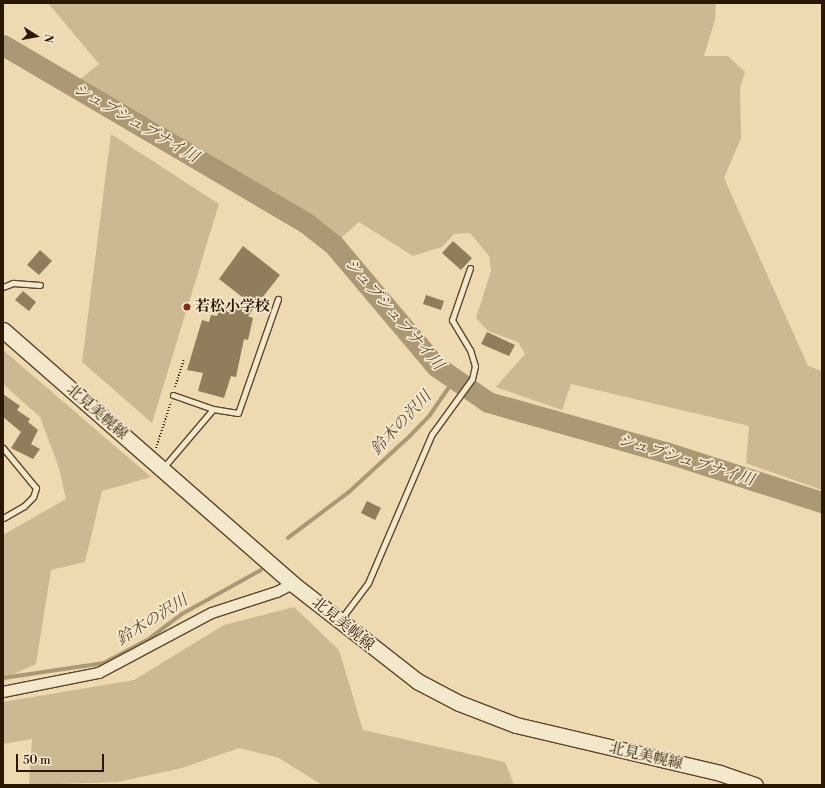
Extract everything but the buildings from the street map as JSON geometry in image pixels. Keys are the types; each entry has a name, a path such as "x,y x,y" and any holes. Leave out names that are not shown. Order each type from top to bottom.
{"main road":[{"name":"北見美幌線","path":"3,330 293,584 417,681 466,705 516,725 720,773 756,785"}],"street":[{"path":"3,692 99,672 212,613 277,592 293,584"}],"lane":[{"path":"340,621 368,583 432,434 472,379 475,366 470,350 452,320 470,268"},
{"path":"3,287 13,283 40,285"},
{"path":"173,396 213,409 238,413 278,298"},
{"path":"157,465 213,409"},
{"path":"3,448 36,488 33,497 24,506 3,518"}],"path":[{"path":"157,465 173,396 184,359"}],"shaded area":[{"path":"48,3 716,3 715,20 704,56 728,56 745,72 740,88 741,138 724,178 808,366 822,371 822,490 746,463 749,426 571,384 562,410 496,387 525,354 518,342 488,331 476,318 491,271 489,256 470,233 454,234 442,247 413,256 359,222 341,238 308,233 67,90 99,64"},
{"path":"111,134 219,204 152,423 82,362"},
{"path":"3,350 151,477 102,491 85,562 51,570 36,664 3,679 3,535 66,499 59,468 40,417 3,384"},
{"path":"294,607 339,650 363,730 505,762 514,785 322,785 279,758 239,748 182,768 118,782 29,785 32,739 3,744 3,702 134,680 224,625"}],"waterway":[{"name":"シュブシュブナイ川","path":"3,45 306,223 334,245 436,366 488,402 665,452 822,502"},
{"name":"鈴木の沢川","path":"288,538 349,492 410,436 430,415 454,380"},
{"name":"鈴木の沢川","path":"3,678 104,663 149,639 182,614 261,570"}],"place":[{"name":"若松小学校","path":"187,307"}]}
